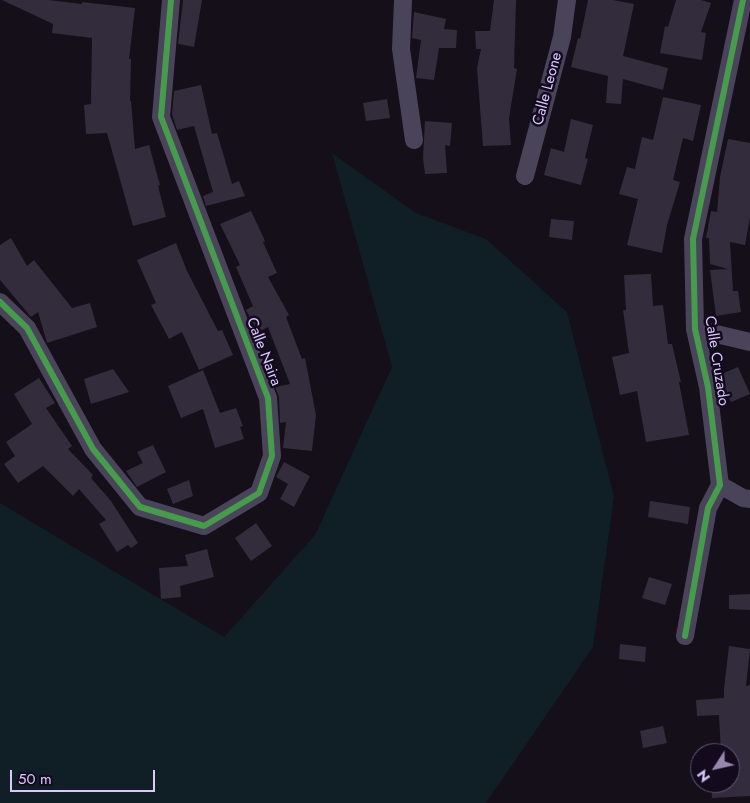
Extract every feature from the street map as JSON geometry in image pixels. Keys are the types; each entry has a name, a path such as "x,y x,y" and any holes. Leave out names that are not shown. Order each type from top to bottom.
{"street":[{"name":"Calle Naira","path":"0,302 27,328 93,449 140,507 204,526 259,493 272,456 268,398 161,117 171,0"},
{"path":"403,0 401,49 414,140"},
{"name":"Calle Leone","path":"525,176 562,37 567,0"},
{"name":"Calle Cruzado","path":"720,485 708,388 696,328 693,239 743,0"},
{"path":"696,328 750,342"},
{"path":"685,636 708,508 720,485 750,500"}],"shaded area":[{"path":"332,153 416,213 486,239 567,312 614,497 593,647 486,803 0,803 0,503 224,637 315,535 392,367"}],"building":[{"path":"2,0 48,0 82,4 82,2 135,8 129,59 131,59 130,101 135,149 149,145 160,185 158,186 166,217 133,226 107,133 86,134 84,105 91,104 92,38 52,33 53,24"},
{"path":"183,0 202,0 194,47 178,44"},
{"path":"494,0 516,0 514,68 517,69 509,118 511,145 483,146 477,68 481,49 476,49 475,31 490,31"},
{"path":"588,0 613,0 634,4 623,56 668,68 663,90 623,79 621,104 606,103 608,76 571,67 578,38 580,39"},
{"path":"676,0 701,0 711,3 701,32 706,33 702,60 660,53 665,26 668,27"},
{"path":"414,12 446,19 444,29 457,30 456,48 439,48 434,80 416,78 421,40 412,38"},
{"path":"201,85 212,134 217,133 232,184 239,181 245,196 206,206 203,196 213,192 194,126 177,130 172,114 174,91"},
{"path":"663,97 701,105 693,141 683,138 673,180 680,182 667,225 662,253 627,245 638,199 619,194 627,167 635,169 642,137 653,140"},
{"path":"387,99 390,118 366,121 363,103"},
{"path":"571,119 593,125 585,158 588,159 581,185 544,175 551,148 564,152"},
{"path":"425,121 452,123 450,146 445,145 447,173 425,174 423,158"},
{"path":"728,139 750,143 750,217 745,245 730,242 733,291 738,291 741,312 716,316 710,270 728,269 710,264 709,238 706,238 711,211 717,212 720,177"},
{"path":"251,211 277,273 268,277 289,315 286,317 302,359 305,358 316,415 312,451 283,448 286,422 280,423 279,397 275,387 290,384 268,327 258,332 246,310 253,306 236,267 240,265 220,224"},
{"path":"551,219 574,221 572,240 549,237"},
{"path":"11,238 27,266 34,260 72,308 90,303 97,327 47,343 38,312 31,317 0,280 0,245"},
{"path":"176,243 187,271 218,331 222,330 233,355 199,370 182,332 169,339 151,305 156,303 137,260"},
{"path":"651,274 653,306 663,305 668,344 672,344 681,382 679,382 689,435 646,442 637,391 620,395 612,357 629,353 623,310 626,310 624,275"},
{"path":"738,367 750,394 731,402 719,375"},
{"path":"113,369 129,392 91,404 84,379"},
{"path":"203,370 220,413 236,408 243,426 240,427 244,439 215,448 203,409 181,418 168,386"},
{"path":"39,378 55,403 46,408 72,446 68,449 93,475 91,478 111,501 138,543 131,548 128,545 117,552 99,524 106,520 79,489 73,496 43,466 18,483 4,464 15,456 6,442 32,424 14,394"},
{"path":"153,445 166,472 137,487 126,471 143,463 137,452"},
{"path":"284,462 310,476 294,507 280,499 288,484 276,477"},
{"path":"189,480 193,496 173,504 167,489"},
{"path":"650,501 690,507 688,524 648,517"},
{"path":"256,523 272,546 251,561 235,538"},
{"path":"207,549 214,577 180,586 181,597 161,599 159,568 188,566 185,555"},
{"path":"649,577 672,584 665,605 642,598"},
{"path":"750,594 750,610 729,609 729,595"},
{"path":"620,644 646,647 645,662 619,659"},
{"path":"729,646 750,649 746,686 750,685 750,796 712,798 712,793 740,793 740,743 721,743 719,715 697,716 696,700 724,698"},
{"path":"663,726 667,743 643,748 640,731"}],"cycle path":[{"path":"0,302 27,328 93,449 140,507 204,526 259,493 272,456 268,398 161,117 171,0"},
{"path":"685,636 708,508 720,485 708,387 695,329 693,239 743,0"}]}
